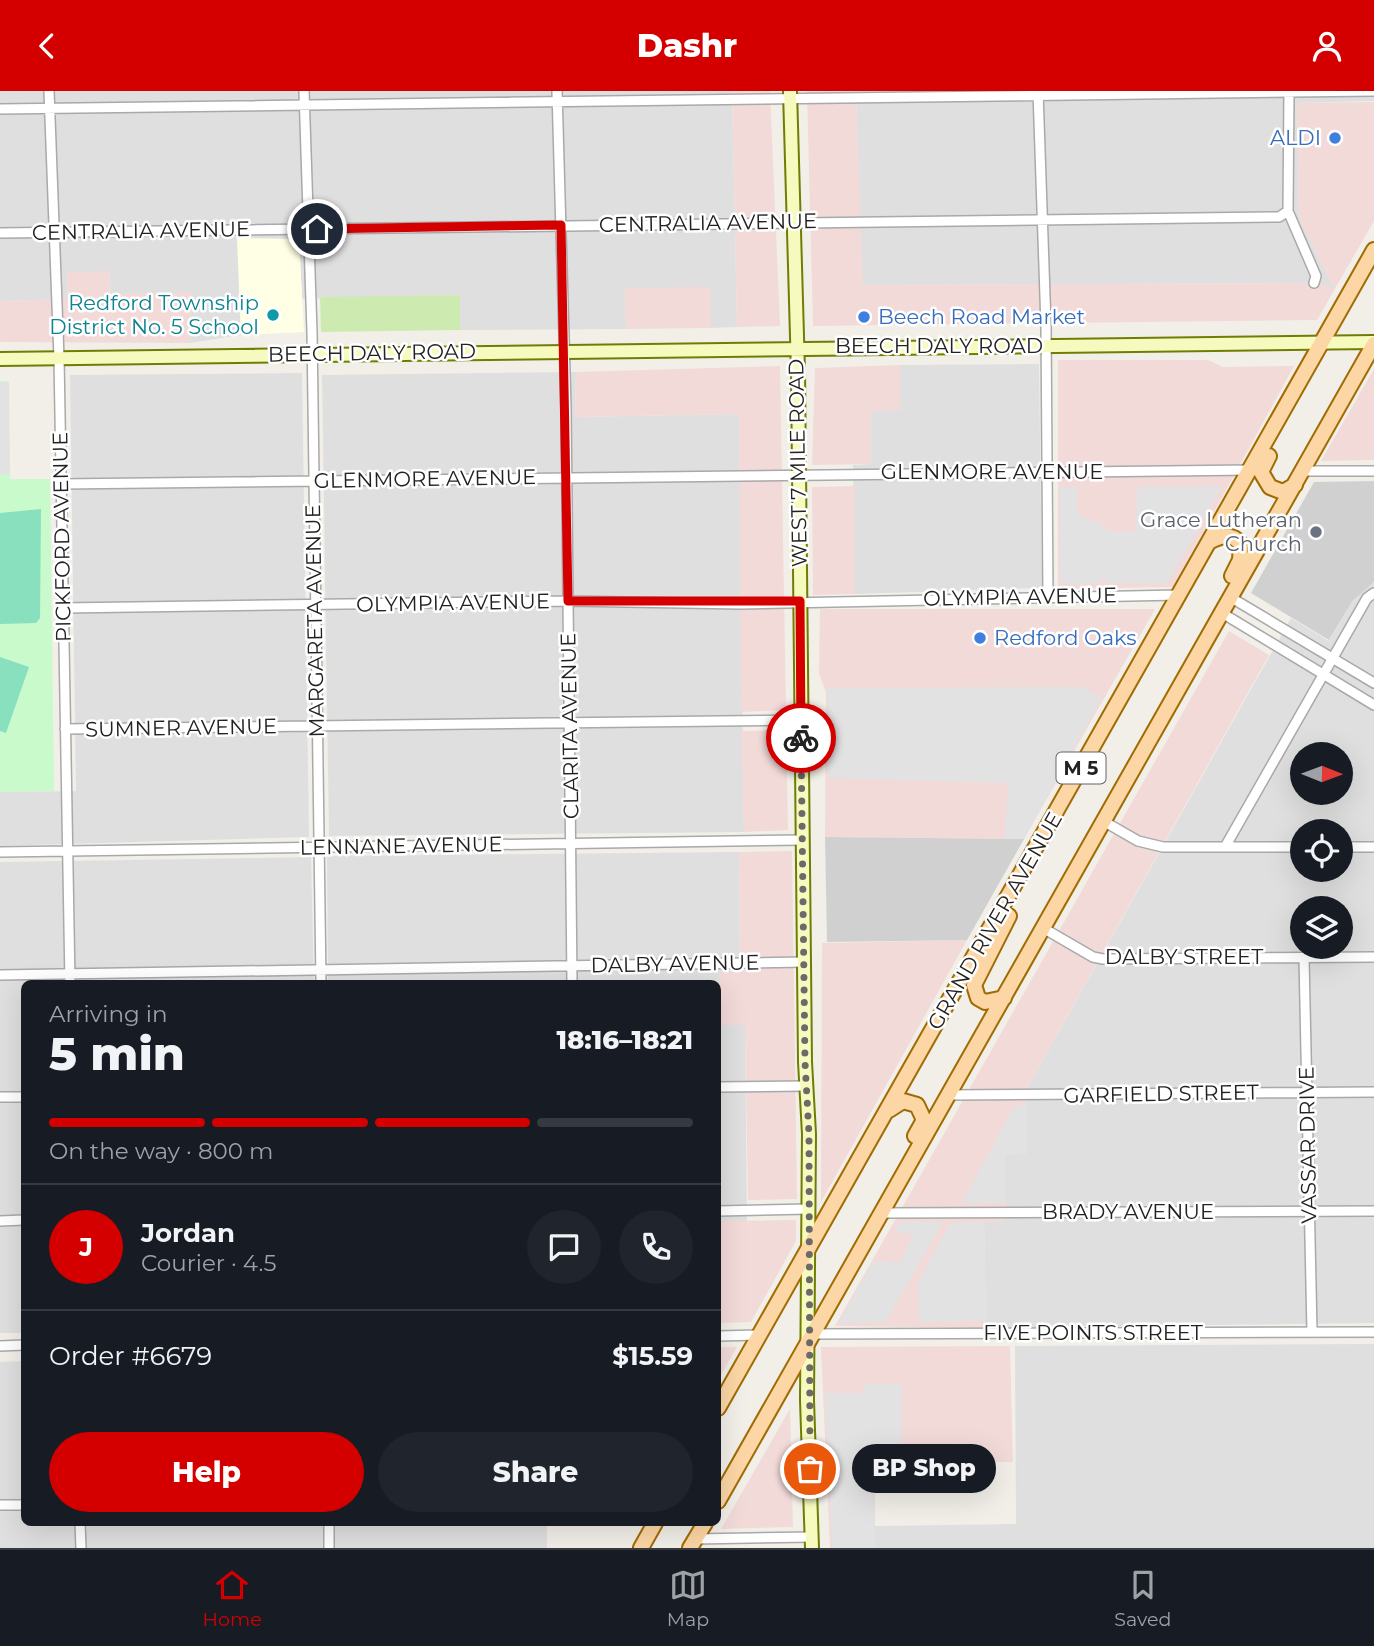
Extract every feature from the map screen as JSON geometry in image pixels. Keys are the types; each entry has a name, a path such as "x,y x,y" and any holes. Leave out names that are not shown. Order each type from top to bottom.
{"main road":[{"name":"WEST 7 MILE ROAD","path":"790,95 799,473 812,1543"},
{"name":"GRAND RIVER AVENUE","path":"721,1403 1279,423 1374,250"},
{"name":"BEECH DALY ROAD","path":"0,359 797,347 1374,343"},
{"name":"M 5","path":"721,1496 1374,343"},
{"path":"1279,423 1281,435 1261,472 1270,487 1278,492 1287,491 1295,485"},
{"path":"1179,690 1185,660 1241,560 1242,548 1235,538 1224,536 1209,542"},
{"path":"1004,997 985,1002 978,998 974,985 1026,885 1030,860"},
{"path":"884,1115 894,1104 903,1101 912,1102 923,1112 924,1120 902,1159 901,1179"},
{"path":"641,1548 653,1526"},
{"path":"692,1544 695,1526"},
{"path":"692,1544 703,1526"}],"street":[{"name":"PICKFORD AVENUE","path":"49,91 59,358 69,979"},
{"name":"MARGARETA AVENUE","path":"304,91 312,354 321,980"},
{"path":"0,110 304,105 557,96 1374,92"},
{"path":"1038,93 1046,345 1048,596"},
{"path":"1289,93 1288,211 1315,276 1314,283"},
{"name":"CLARITA AVENUE","path":"557,96 565,350 572,980"},
{"name":"CENTRALIA AVENUE","path":"0,233 1279,217 1288,211"},
{"name":"GLENMORE AVENUE","path":"61,484 799,473 1251,470"},
{"path":"1303,471 1374,471"},
{"path":"1225,847 1322,674 1367,598 1374,593"},
{"name":"OLYMPIA AVENUE","path":"63,608 1179,595"},
{"path":"1230,597 1374,683"},
{"path":"1222,613 1374,705"},
{"name":"SUMNER AVENUE","path":"65,729 801,720"},
{"path":"1105,822 1150,845 1290,847"},
{"name":"LENNANE AVENUE","path":"0,852 802,841"},
{"path":"1353,847 1374,847"},
{"name":"DALBY STREET","path":"1043,929 1093,957 1103,959 1290,958"},
{"name":"DALBY STREET","path":"1353,957 1374,957"},
{"name":"VASSAR DRIVE","path":"1304,959 1312,1332"},
{"name":"DALBY AVENUE","path":"0,975 69,979 321,969 804,962"},
{"path":"721,1087 806,1086"},
{"name":"GARFIELD STREET","path":"949,1095 1374,1092"},
{"path":"0,1097 21,1097"},
{"path":"721,1211 809,1209"},
{"name":"BRADY AVENUE","path":"881,1213 1374,1211"},
{"path":"0,1221 21,1220"},
{"name":"FIVE POINTS STREET","path":"810,1340 1374,1332"},
{"path":"721,1336 760,1335"},
{"path":"0,1346 21,1345"},
{"path":"0,1506 21,1505"},
{"path":"80,1526 81,1548"},
{"path":"329,1526 329,1548"},
{"path":"692,1544 812,1543"}],"shaded area":[{"path":"0,91 732,91 737,327 711,328 711,288 625,288 626,329 460,330 459,295 302,299 299,239 238,239 241,335 190,343 192,293 111,294 109,271 68,299 0,301"},
{"path":"732,91 770,91 780,326 737,327"},
{"path":"807,91 856,91 863,285 1320,283 1334,289 1299,218 1297,103 1374,102 1374,221 1317,320 813,326"},
{"path":"856,91 1374,91 1374,101 1297,103 1299,218 1335,290 1314,283 862,285"},
{"path":"237,238 299,239 304,332 241,335"},
{"path":"109,271 111,294 192,292 190,343 0,342 0,301 67,299 67,272"},
{"path":"711,287 711,328 626,329 625,288"},
{"path":"1058,360 1208,360 1223,367 1294,366 1173,587 1058,589"},
{"path":"1039,364 1042,588 855,594 853,465 871,464 870,410 900,409 900,365"},
{"path":"900,365 901,410 870,411 871,464 812,465 815,368"},
{"path":"780,366 786,710 741,712 739,414 575,417 576,372"},
{"path":"1374,369 1374,460 1321,461"},
{"path":"576,372 575,417 739,414 744,832 329,836 322,375"},
{"path":"302,373 309,837 0,846 0,792 76,791 70,375"},
{"path":"0,382 9,382 10,475 0,475"},
{"path":"1374,481 1374,582 1353,600 1329,640 1251,593 1314,482"},
{"path":"855,486 855,594 813,595 812,487"},
{"path":"1222,486 1167,584 1108,583 1108,580 1101,580 1100,584 1061,584 1060,487 1077,487 1077,513 1091,521 1101,522 1101,527 1111,532 1136,532 1137,487"},
{"path":"1374,583 1374,1323 986,1328 984,1222 1005,1220 1005,1154 1027,1154 1026,1090 1291,618 1329,641 1353,600"},
{"name":"Redford Oaks","path":"820,609 1155,609 1024,839 825,837 826,692 819,674"},
{"path":"1229,631 1269,655 1026,1090 1027,1154 1005,1154 1006,1220 984,1223 986,1328 835,1326"},
{"path":"1081,687 1102,697 1024,839 1004,838 1009,783 828,778 827,688"},
{"path":"786,730 788,830 744,832 741,731"},
{"path":"825,837 1024,839 967,940 827,942"},
{"path":"792,851 797,1199 748,1200 745,1025 721,1025 719,980 719,973 740,972 739,852"},
{"path":"739,852 740,973 721,1020 721,980 328,980 327,856"},
{"path":"311,857 314,980 21,980 21,1333 0,1333 0,862"},
{"path":"967,940 821,1202 822,943"},
{"path":"721,1025 745,1025 747,1221 721,1221"},
{"path":"1014,1106 1027,1106 1027,1154 1005,1155 1005,1203 962,1203"},
{"path":"796,1220 796,1241 751,1322 721,1323 721,1221"},
{"path":"899,1222 943,1222 885,1322 839,1323 873,1261 900,1262 914,1234 896,1232"},
{"path":"984,1222 986,1321 919,1322 918,1282 950,1223"},
{"path":"1374,1344 1374,1548 875,1548 875,1526 1016,1524 1015,1346"},
{"path":"1010,1346 1013,1462 875,1462 875,1548 830,1548 821,1347"},
{"path":"721,1347 737,1347 721,1375"},
{"path":"21,1361 21,1526 547,1526 547,1548 0,1548 0,1362"},
{"path":"865,1384 902,1384 902,1458 874,1461 875,1548 832,1548 825,1393 865,1393"},
{"path":"790,1409 793,1527 721,1529"}],"green space":[{"path":"460,295 460,330 321,332 320,297"},
{"path":"0,381 8,381 10,479 50,479 54,791 0,792"},
{"path":"41,509 40,618 36,623 0,624 0,513"},
{"path":"0,657 29,667 6,733 0,731"}],"way so far":[{"path":"801,738 805,1062 809,1134 807,1400 810,1469"}],"place":[{"name":"ALDI","path":"1335,138"},
{"name":"Redford Township District No. 5 School","path":"273,315"},
{"name":"Beech Road Market","path":"864,317"},
{"name":"Grace Lutheran Church","path":"1316,532"},
{"name":"Redford Oaks","path":"980,638"},
{"name":"BP Shop","path":"810,1469"}],"route":[{"path":"317,229 561,225 568,601 741,604 800,601 801,738"}]}
